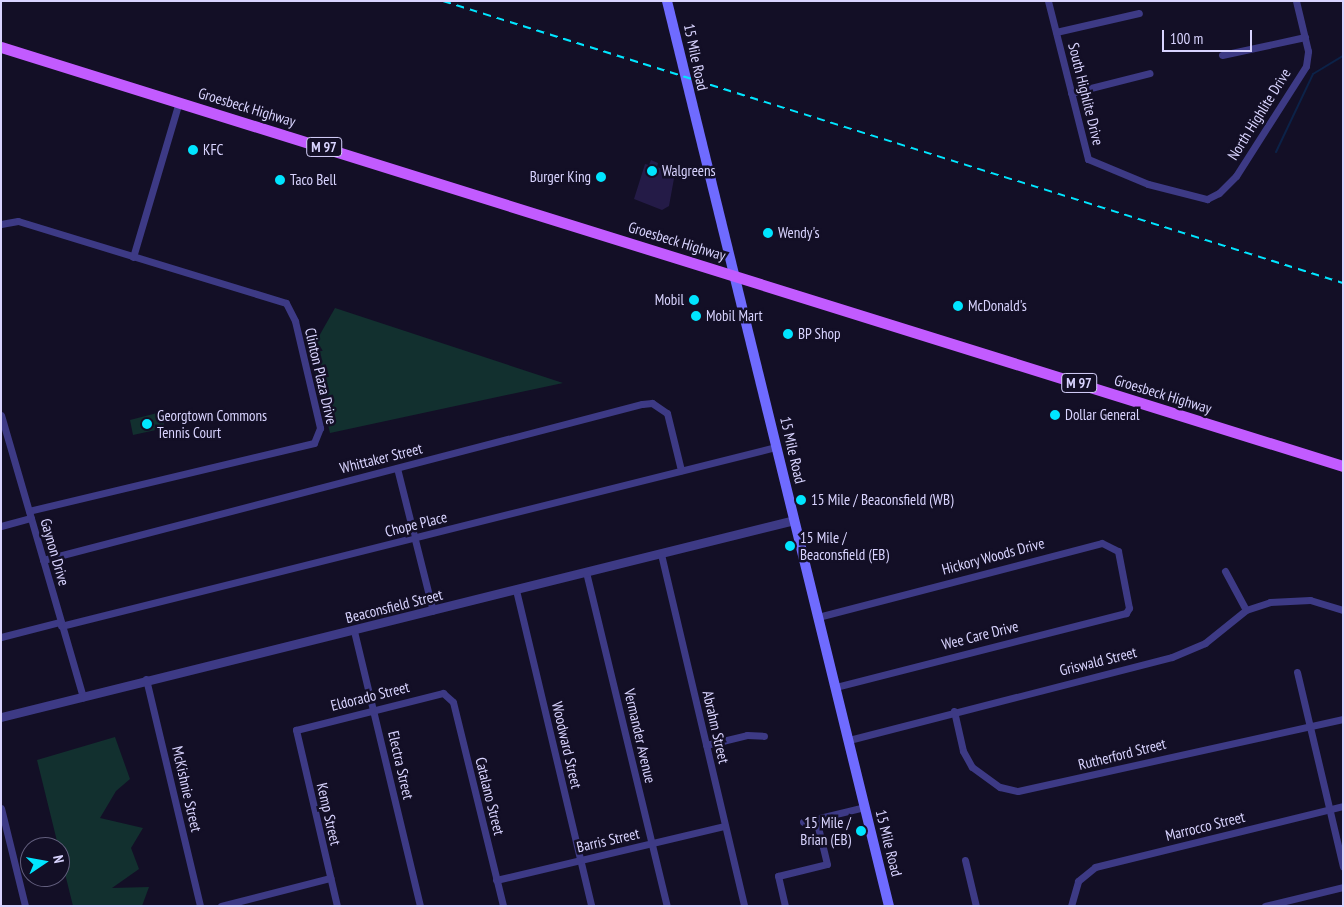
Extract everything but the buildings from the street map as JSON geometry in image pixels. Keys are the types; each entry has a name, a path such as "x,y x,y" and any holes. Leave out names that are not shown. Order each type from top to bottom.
{"main road":[{"name":"15 Mile Road","path":"667,1 732,274 889,906"},
{"name":"Groesbeck Highway","path":"1,47 1343,466"}],"street":[{"name":"South Highlite Drive","path":"1048,1 1088,159 1148,184 1207,198"},
{"name":"North Highlite Drive","path":"1207,198 1231,182 1266,132 1306,66 1305,37 1296,1"},
{"path":"1056,32 1139,13"},
{"path":"1222,55 1305,37"},
{"path":"1070,93 1150,73"},
{"path":"133,257 179,102"},
{"name":"Clinton Plaza Drive","path":"1,224 18,221 286,303 295,321 320,428 319,439 30,515"},
{"name":"Whittaker Street","path":"43,560 647,403 667,413 680,470"},
{"name":"Gaynon Drive","path":"1,415 83,697"},
{"name":"Chope Place","path":"1,637 414,538 776,447"},
{"path":"396,468 433,610"},
{"path":"1,526 30,515"},
{"name":"Beaconsfield Street","path":"1,717 146,679 354,631 794,520"},
{"name":"Hickory Woods Drive","path":"818,617 1102,543 1118,551 1129,608"},
{"name":"Abrahm Street","path":"661,554 744,906"},
{"path":"1225,571 1246,610"},
{"name":"Vermander Avenue","path":"586,572 666,906"},
{"name":"Woodward Street","path":"516,590 591,906"},
{"name":"Griswald Street","path":"849,740 954,711 1183,653 1205,643 1246,610 1296,599 1343,610"},
{"name":"Wee Care Drive","path":"835,687 1126,613 1129,608"},
{"name":"Electra Street","path":"354,631 420,906"},
{"path":"1297,672 1343,866"},
{"name":"McKishnie Street","path":"146,679 200,906"},
{"name":"Eldorado Street","path":"298,728 448,694"},
{"name":"Catalano Street","path":"448,694 503,906"},
{"name":"Rutherford Street","path":"954,711 963,751 972,767 1000,787 1018,791 1343,719"},
{"name":"Kemp Street","path":"298,728 337,906"},
{"path":"706,745 747,735 764,736"},
{"name":"Marrocco Street","path":"1072,906 1078,881 1103,865 1343,806"},
{"path":"803,822 865,807"},
{"path":"1,808 25,906"},
{"path":"785,906 778,876 826,864 816,819"},
{"name":"Barris Street","path":"496,880 725,826"},
{"path":"966,860 976,906"},
{"path":"221,906 330,878"},
{"path":"1266,906 1343,887"}],"green space":[{"path":"335,308 563,383 330,433 310,352"},
{"name":"Georgtown Commons Tennis Court","path":"161,412 165,428 133,435 130,420"},
{"path":"115,737 130,779 116,791 100,818 143,828 131,848 139,869 112,888 149,887 142,906 73,906 68,887 70,887 70,837 56,837 37,760"}],"waterway":[{"path":"1276,152 1313,74 1343,56"}],"railway":[{"path":"443,1 1343,283"}],"place":[{"name":"KFC","path":"193,150"},
{"name":"Walgreens","path":"652,171"},
{"name":"Burger King","path":"601,177"},
{"name":"Taco Bell","path":"280,180"},
{"name":"Wendy's","path":"768,233"},
{"name":"Mobil","path":"694,300"},
{"name":"McDonald's","path":"958,306"},
{"name":"Mobil Mart","path":"696,316"},
{"name":"BP Shop","path":"788,334"},
{"name":"Dollar General","path":"1055,415"},
{"name":"Georgtown Commons Tennis Court","path":"147,424"},
{"name":"15 Mile / Beaconsfield (WB)","path":"801,500"},
{"name":"15 Mile / Beaconsfield (EB)","path":"790,546"},
{"name":"15 Mile / Brian (EB)","path":"861,831"}]}
